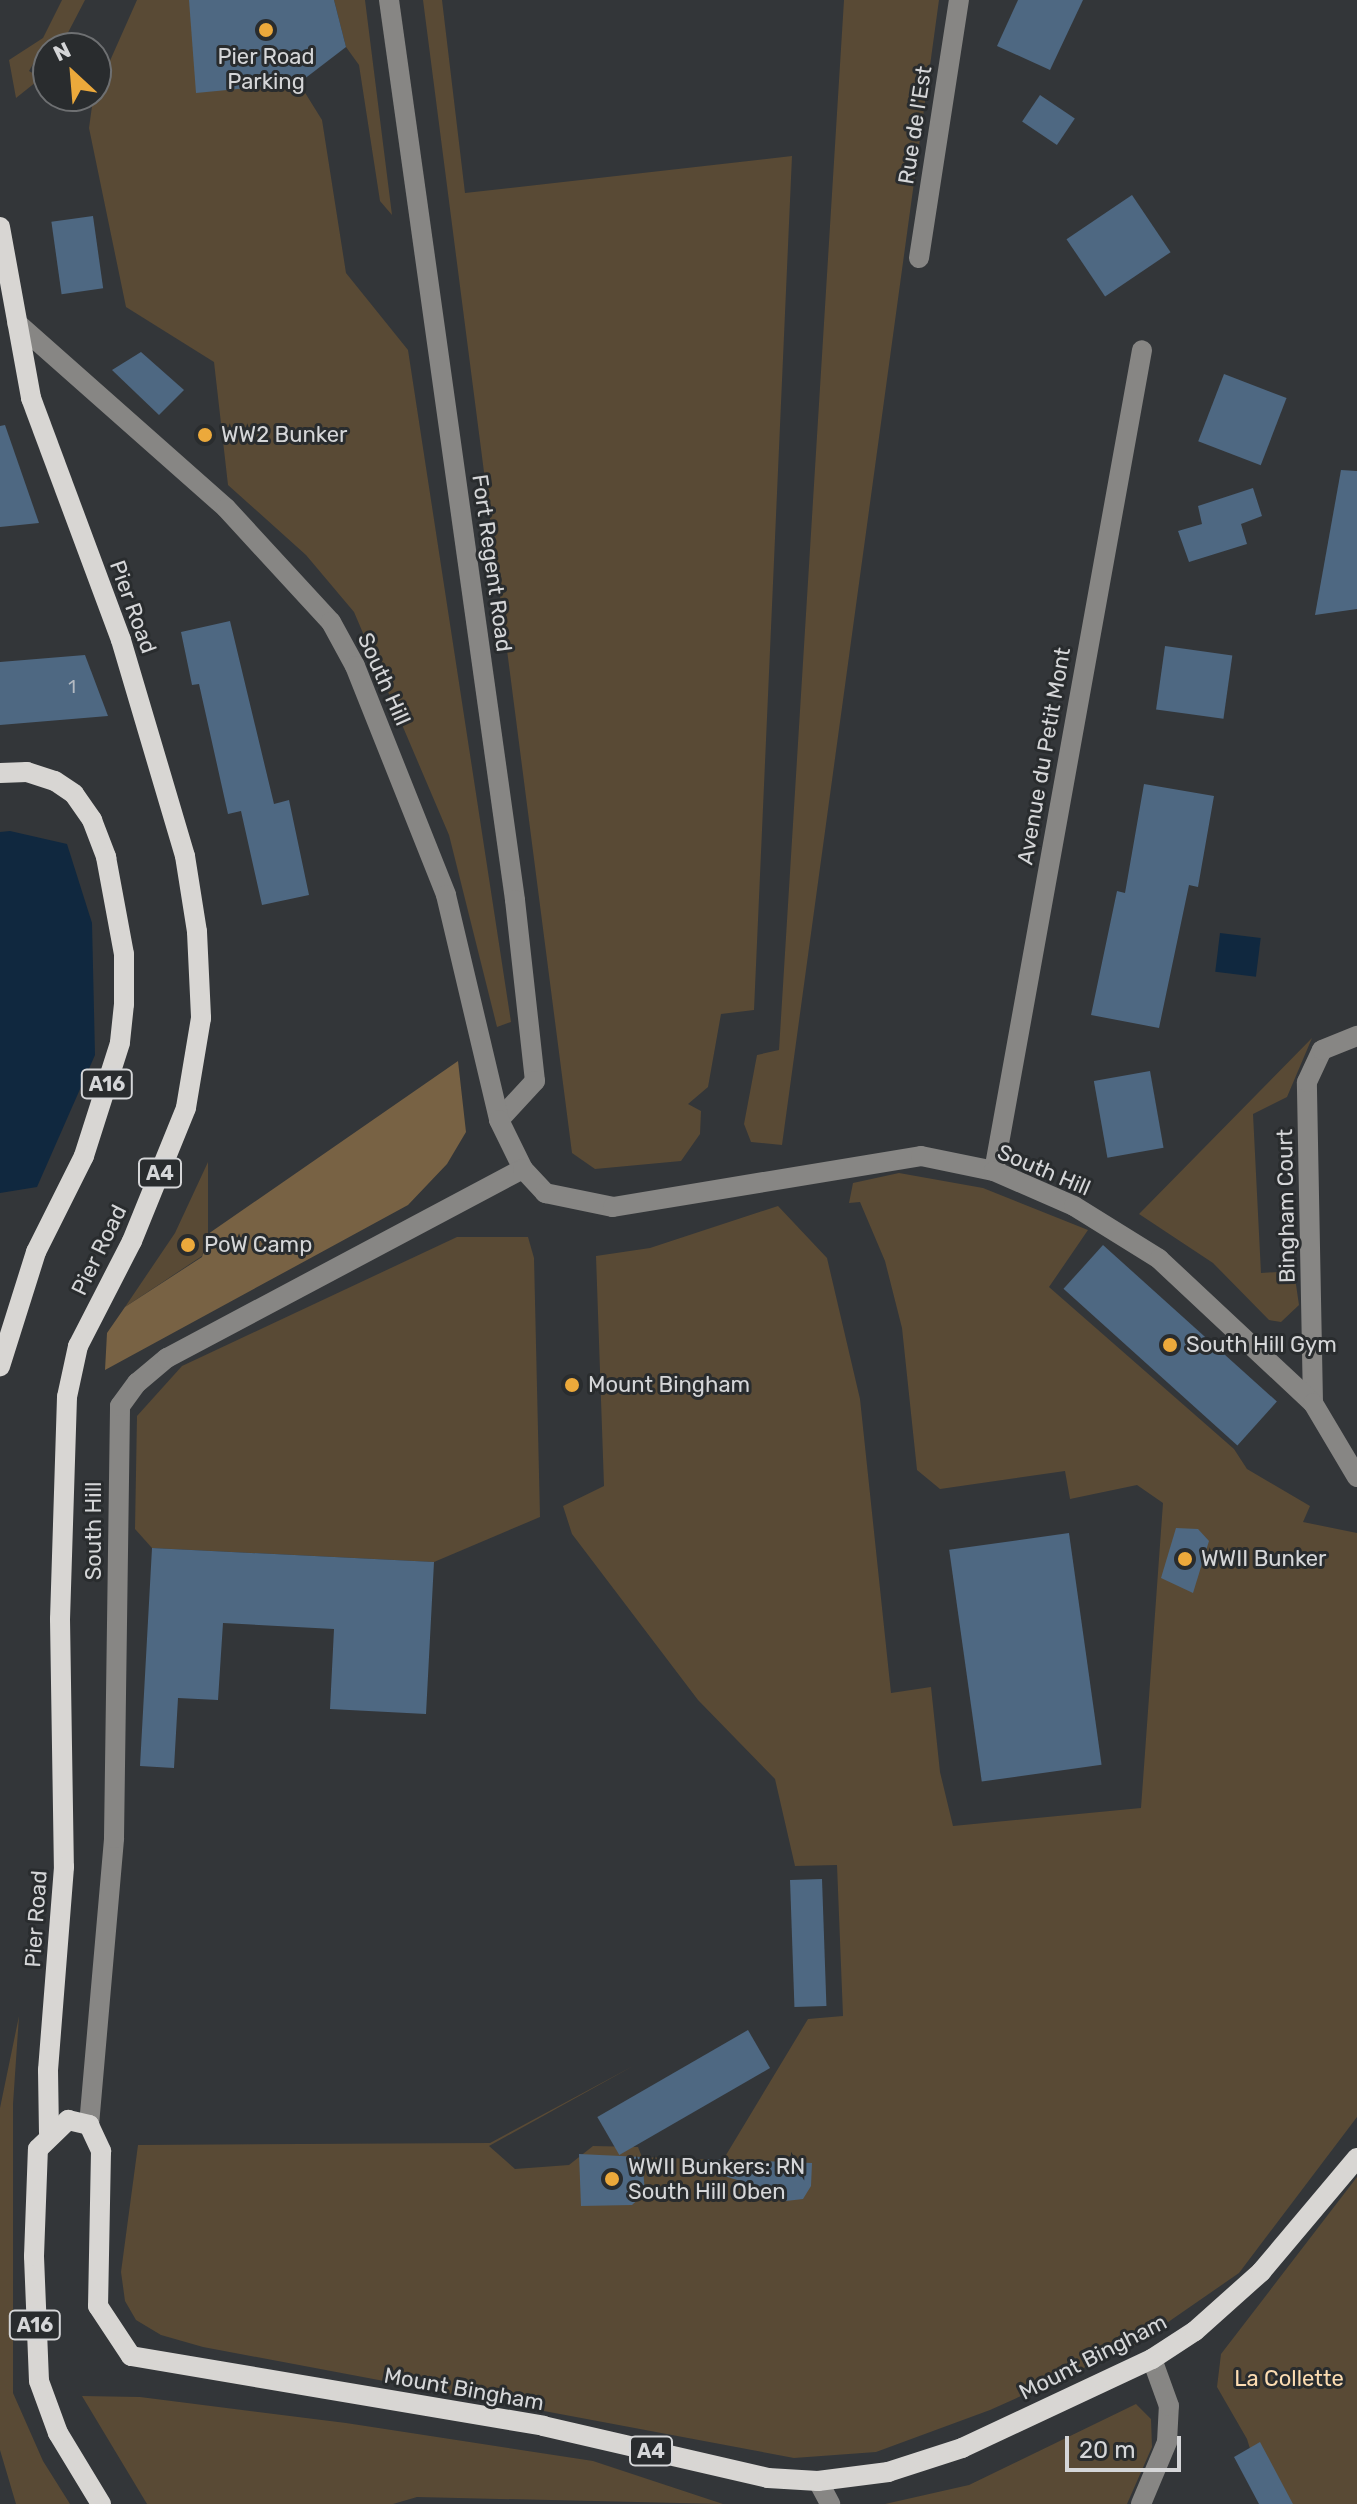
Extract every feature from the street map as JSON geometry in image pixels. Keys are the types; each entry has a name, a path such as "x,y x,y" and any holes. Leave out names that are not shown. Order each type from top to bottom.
{"main road":[{"name":"Pier Road","path":"0,227 41,432 121,640 185,856 197,932 201,1018 186,1108 132,1241 78,1346 67,1397 60,1619 64,1867 48,2070 49,2133"},
{"name":"A16","path":"0,773 27,772 74,794 92,820 108,871 124,954 120,1043 84,1156 31,1265 0,1366"},
{"path":"49,2133 68,2120 89,2125"},
{"name":"Mount Bingham","path":"89,2125 101,2151 98,2306 131,2356 543,2426 768,2478 818,2481 888,2472 962,2448 1152,2359 1195,2331 1261,2272 1357,2158"},
{"name":"A16","path":"49,2133 38,2149 34,2200 39,2381 58,2433 101,2504"}],"street":[{"name":"Fort Regent Road","path":"389,0 515,900 535,1081 499,1120"},
{"name":"Rue de l'Est","path":"919,258 959,0"},
{"name":"South Hill","path":"17,323 226,508 331,622 355,666 446,895 499,1120 523,1169 545,1193 613,1207 921,1156 994,1171 1074,1206 1159,1259 1313,1403 1357,1477"},
{"name":"Avenue du Petit Mont","path":"994,1171 1142,350"},
{"name":"Bingham Court","path":"1313,1403 1307,1082 1322,1050 1357,1036"},
{"name":"South Hill","path":"89,2125 114,1838 120,1406 137,1383 167,1358 523,1169"},
{"path":"1141,2504 1167,2442 1169,2406 1152,2359"},
{"path":"818,2481 830,2504"}],"green space":[{"path":"62,0 85,0 68,32 46,32"},
{"path":"137,0 189,0 299,83 322,120 346,273 408,350 511,1022 497,1027 449,835 354,612 306,555 228,485 214,362 126,307 89,128 91,112 112,112 112,56"},
{"path":"334,0 365,0 392,215 380,201 359,65 346,47"},
{"path":"423,0 442,0 465,193 792,156 754,1010 721,1014 708,1087 688,1104 701,1111 700,1134 681,1161 595,1169 572,1153"},
{"path":"844,0 939,0 782,1145 751,1142 744,1124 757,1055 779,1050"},
{"path":"32,45 29,71 32,73 32,85 16,98 9,60"},
{"path":"1312,1038 1287,1097 1253,1114 1261,1273 1294,1271 1299,1305 1281,1322 1269,1320 1213,1263 1139,1214"},
{"path":"208,1162 208,1234 202,1256 125,1307 175,1233"},
{"path":"899,1173 983,1188 1088,1230 1049,1287 1234,1449 1247,1469 1310,1506 1303,1522 1357,1533 1357,2117 1239,2273 1135,2345 990,2410 876,2452 794,2458 203,2347 161,2335 136,2320 125,2301 121,2272 138,2145 490,2143 635,2065 489,2146 515,2169 569,2165 593,2146 638,2147 642,2157 723,2160 808,2019 843,2016 837,1865 795,1866 775,1779 698,1700 572,1534 563,1506 604,1486 596,1256 650,1248 778,1206 827,1258 860,1399 891,1693 931,1687 940,1772 953,1826 1141,1808 1163,1503 1137,1485 1070,1499 1065,1471 940,1489 917,1470 902,1328 885,1261 860,1202 849,1203 853,1183"},
{"path":"457,1237 528,1237 534,1258 540,1517 434,1562 152,1548 135,1529 137,1416 182,1366"},
{"path":"19,2016 13,2104 13,2393 43,2461 70,2504 16,2504 0,2450 0,2108"},
{"name":"La Collette","path":"1357,2177 1357,2504 1267,2504 1247,2439 1217,2387 1221,2354"},
{"path":"82,2396 140,2397 346,2423 593,2461 723,2504 417,2497 393,2504 147,2504"},
{"path":"1136,2404 1151,2419 1152,2447 1127,2504 885,2504 969,2485"}],"shaded area":[{"path":"458,1061 466,1132 447,1164 408,1205 105,1370 107,1333 125,1307 202,1257 208,1234"}],"water":[{"path":"10,831 67,844 92,923 95,1055 37,1187 0,1193 0,832"},
{"path":"1220,933 1261,938 1256,977 1215,972"}],"building":[{"name":"Pier Road Parking","path":"189,0 334,0 346,47 299,83 196,93"},
{"path":"1018,0 1083,0 1050,70 997,46"},
{"path":"1040,95 1075,118 1057,145 1022,122"},
{"path":"1132,195 1171,252 1105,296 1067,239"},
{"path":"93,216 103,288 62,294 51,222"},
{"path":"141,352 184,390 159,415 112,370"},
{"path":"1224,374 1287,398 1261,465 1198,441"},
{"path":"5,425 39,523 0,527 0,426"},
{"path":"1341,470 1357,471 1357,609 1315,615"},
{"path":"1253,488 1262,516 1241,524 1247,544 1189,562 1178,531 1202,524 1198,506"},
{"path":"230,621 274,804 289,800 309,895 262,905 241,811 228,814 199,684 192,685 181,632"},
{"path":"1165,646 1232,655 1223,719 1156,709"},
{"path":"85,655 108,716 0,725 0,662"},
{"path":"1144,784 1214,796 1198,887 1189,885 1159,1028 1091,1015 1117,891 1125,893"},
{"path":"1150,1071 1164,1148 1107,1158 1094,1081"},
{"name":"South Hill Gym","path":"1103,1245 1277,1402 1237,1445 1064,1289"},
{"name":"WWII Bunker","path":"1176,1528 1198,1529 1209,1541 1193,1593 1161,1578"},
{"path":"1069,1533 1102,1765 982,1782 949,1550"},
{"path":"152,1548 434,1562 426,1714 330,1709 334,1629 223,1623 218,1700 178,1698 174,1768 140,1766"},
{"path":"822,1879 826,2006 794,2007 790,1880"},
{"path":"748,2030 770,2068 619,2155 597,2117"},
{"path":"579,2154 642,2157 645,2193 632,2205 581,2206"},
{"path":"706,2159 812,2163 811,2186 803,2199 786,2201 774,2191 704,2170"},
{"path":"1260,2442 1293,2504 1259,2504 1234,2457"}],"place":[{"name":"Pier Road Parking","path":"266,30"},
{"name":"WW2 Bunker","path":"205,435"},
{"name":"PoW Camp","path":"188,1245"},
{"name":"South Hill Gym","path":"1170,1345"},
{"name":"Mount Bingham","path":"572,1385"},
{"name":"WWII Bunker","path":"1185,1559"},
{"name":"WWII Bunkers: RN South Hill Oben","path":"612,2179"}]}
